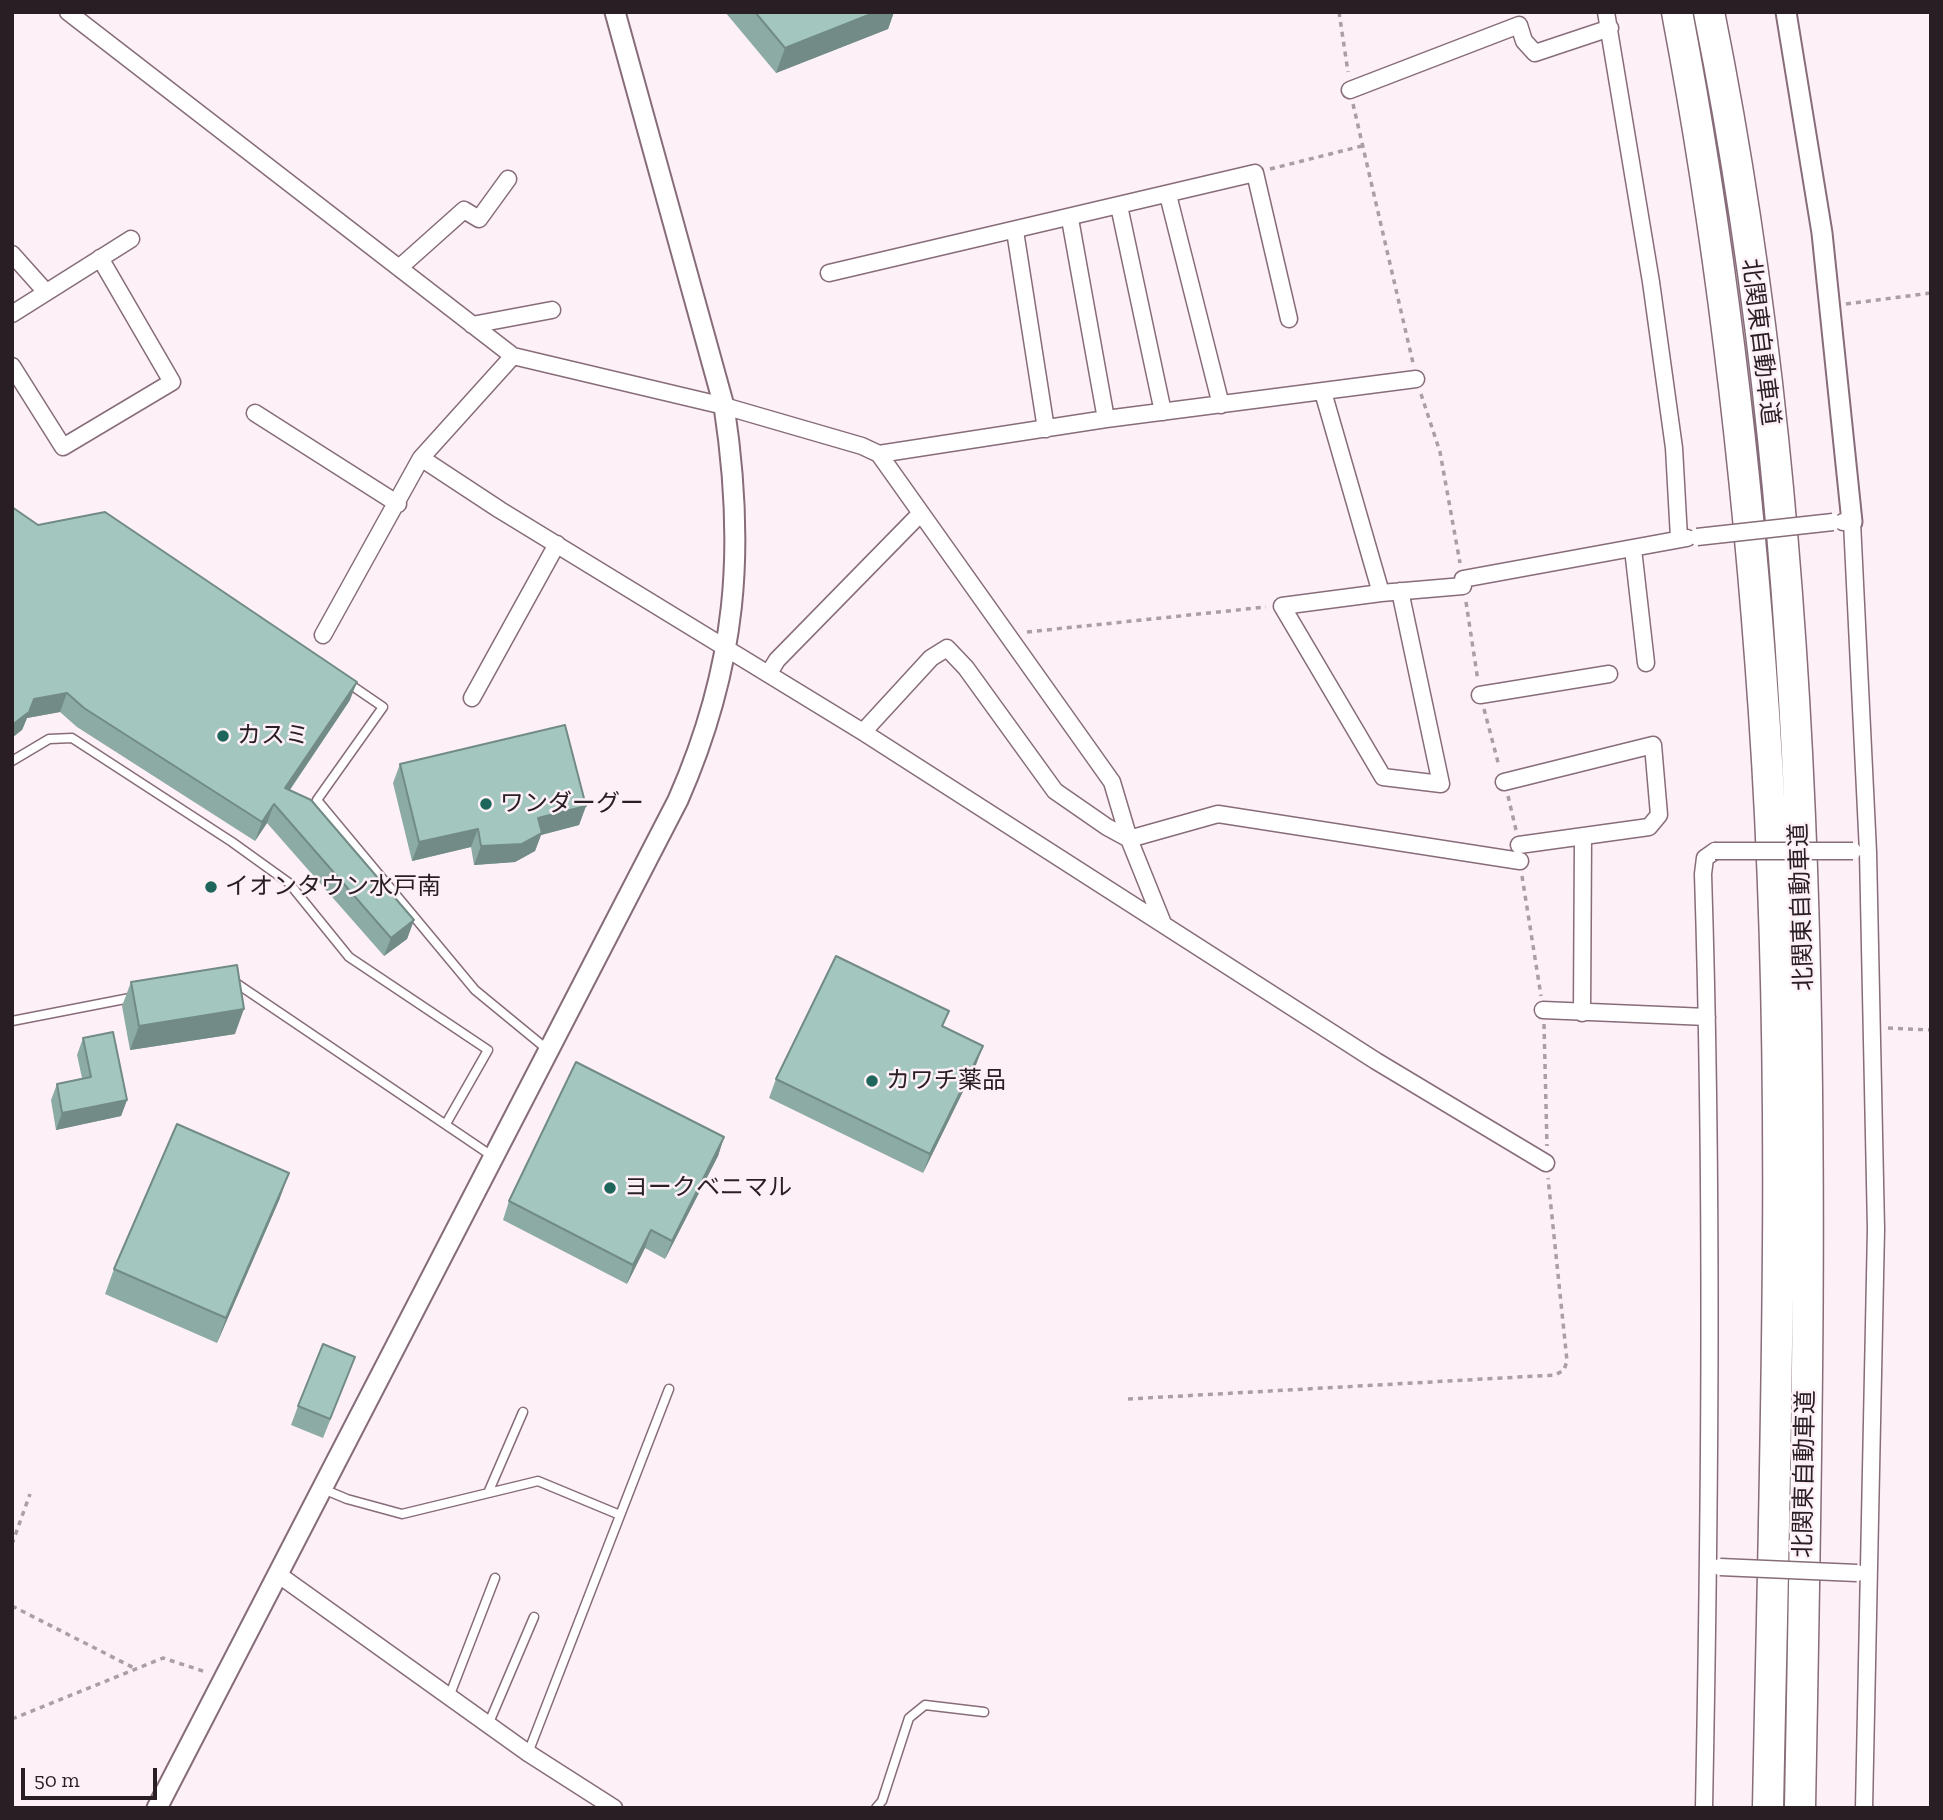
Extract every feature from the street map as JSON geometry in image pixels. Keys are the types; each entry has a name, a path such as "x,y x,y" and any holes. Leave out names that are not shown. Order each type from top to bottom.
{"highway":[{"name":"北関東自動車道","path":"1677,12 1698,120 1718,264 1746,496 1765,730 1773,950 1776,1174 1768,1808"},
{"name":"北関東自動車道","path":"1709,12 1731,120 1751,265 1779,495 1795,714 1805,949 1808,1174 1800,1808"}],"street":[{"path":"68,12 513,356 724,406 862,446 879,454 1112,782 1129,839 1162,921"},
{"path":"157,1808 678,800 695,762 716,697 727,647 737,513 724,406 614,12"},
{"path":"1786,12 1806,120 1831,306 1872,1028 1876,1228 1863,1573 1864,1808"},
{"path":"1350,90 1519,25 1524,41 1535,53 1608,20 1655,309 1674,448 1679,538"},
{"path":"829,273 1070,219 1255,173 1289,319"},
{"path":"398,268 464,210 479,219 509,179"},
{"path":"1168,195 1222,405"},
{"path":"1119,206 1164,412"},
{"path":"1070,219 1107,419"},
{"path":"1015,231 1046,429"},
{"path":"12,314 131,239"},
{"path":"12,254 46,292"},
{"path":"12,366 63,447 172,382 100,258"},
{"path":"472,325 552,310"},
{"path":"323,635 398,504 421,458 513,356"},
{"path":"879,454 1107,419 1416,379"},
{"path":"1323,392 1381,593"},
{"path":"255,413 398,504"},
{"path":"421,458 1162,921 1194,947 1546,1163"},
{"path":"769,674 777,660 921,513"},
{"path":"1400,591 1441,784 1384,778 1282,606 1463,582 1679,538 1843,522"},
{"path":"472,698 557,544"},
{"path":"1633,548 1646,663"},
{"path":"863,732 931,658 947,648 966,668 1055,791 1129,839 1217,814 1519,853 1583,837 1649,827 1659,815 1653,745 1504,782"},
{"path":"1480,695 1609,674"},
{"path":"1582,1013 1583,837"},
{"path":"1704,1808 1715,1566 1703,874 1705,858 1715,851 1861,852"},
{"path":"1543,1010 1707,1017"},
{"path":"1715,1566 1863,1573"},
{"path":"279,1574 528,1754 614,1808"}],"lane":[{"path":"337,676 383,707 317,800 475,989 549,1051"},
{"path":"12,761 48,739 72,738 232,842 289,883 349,957 488,1050 447,1122"},
{"path":"217,981 229,978 237,982 447,1122 494,1157"},
{"path":"12,1021 147,995"},
{"path":"528,1754 669,1389"},
{"path":"488,1493 523,1412"},
{"path":"323,1489 347,1499 402,1514 538,1481 620,1515"},
{"path":"450,1697 495,1578"},
{"path":"488,1725 534,1617"},
{"path":"876,1808 882,1801 909,1718 925,1705 984,1712"}],"path":[{"path":"1255,173 1362,146"},
{"path":"1831,306 1931,293"},
{"path":"1008,634 1227,609 1282,606"},
{"path":"1872,1028 1931,1030"},
{"path":"12,1544 30,1493"},
{"path":"12,1606 136,1669"},
{"path":"12,1719 163,1658 225,1678"}],"building":[{"path":"755,12 876,12 785,48"},
{"path":"12,507 38,525 105,512 357,682 285,788 311,800 414,920 391,938 274,804 262,822 84,708 67,693 34,699 29,712 12,725"},
{"name":"ワンダーグー","path":"565,725 586,806 538,818 542,833 522,844 481,846 478,829 419,842 400,764"},
{"name":"カワチ薬品","path":"836,956 949,1011 942,1026 983,1046 930,1154 776,1079"},
{"path":"237,965 244,1009 139,1026 131,982"},
{"path":"113,1032 127,1100 62,1113 57,1084 91,1077 83,1038"},
{"name":"ヨークベニマル","path":"576,1062 724,1137 672,1241 651,1230 633,1265 509,1201"},
{"path":"177,1124 289,1173 226,1318 114,1269"},
{"path":"323,1344 355,1357 330,1419 298,1406"}],"place":[{"name":"カスミ","path":"223,736"},
{"name":"ワンダーグー","path":"486,804"},
{"name":"イオンタウン水戸南","path":"211,887"},
{"name":"カワチ薬品","path":"872,1081"},
{"name":"ヨークベニマル","path":"610,1188"}]}
